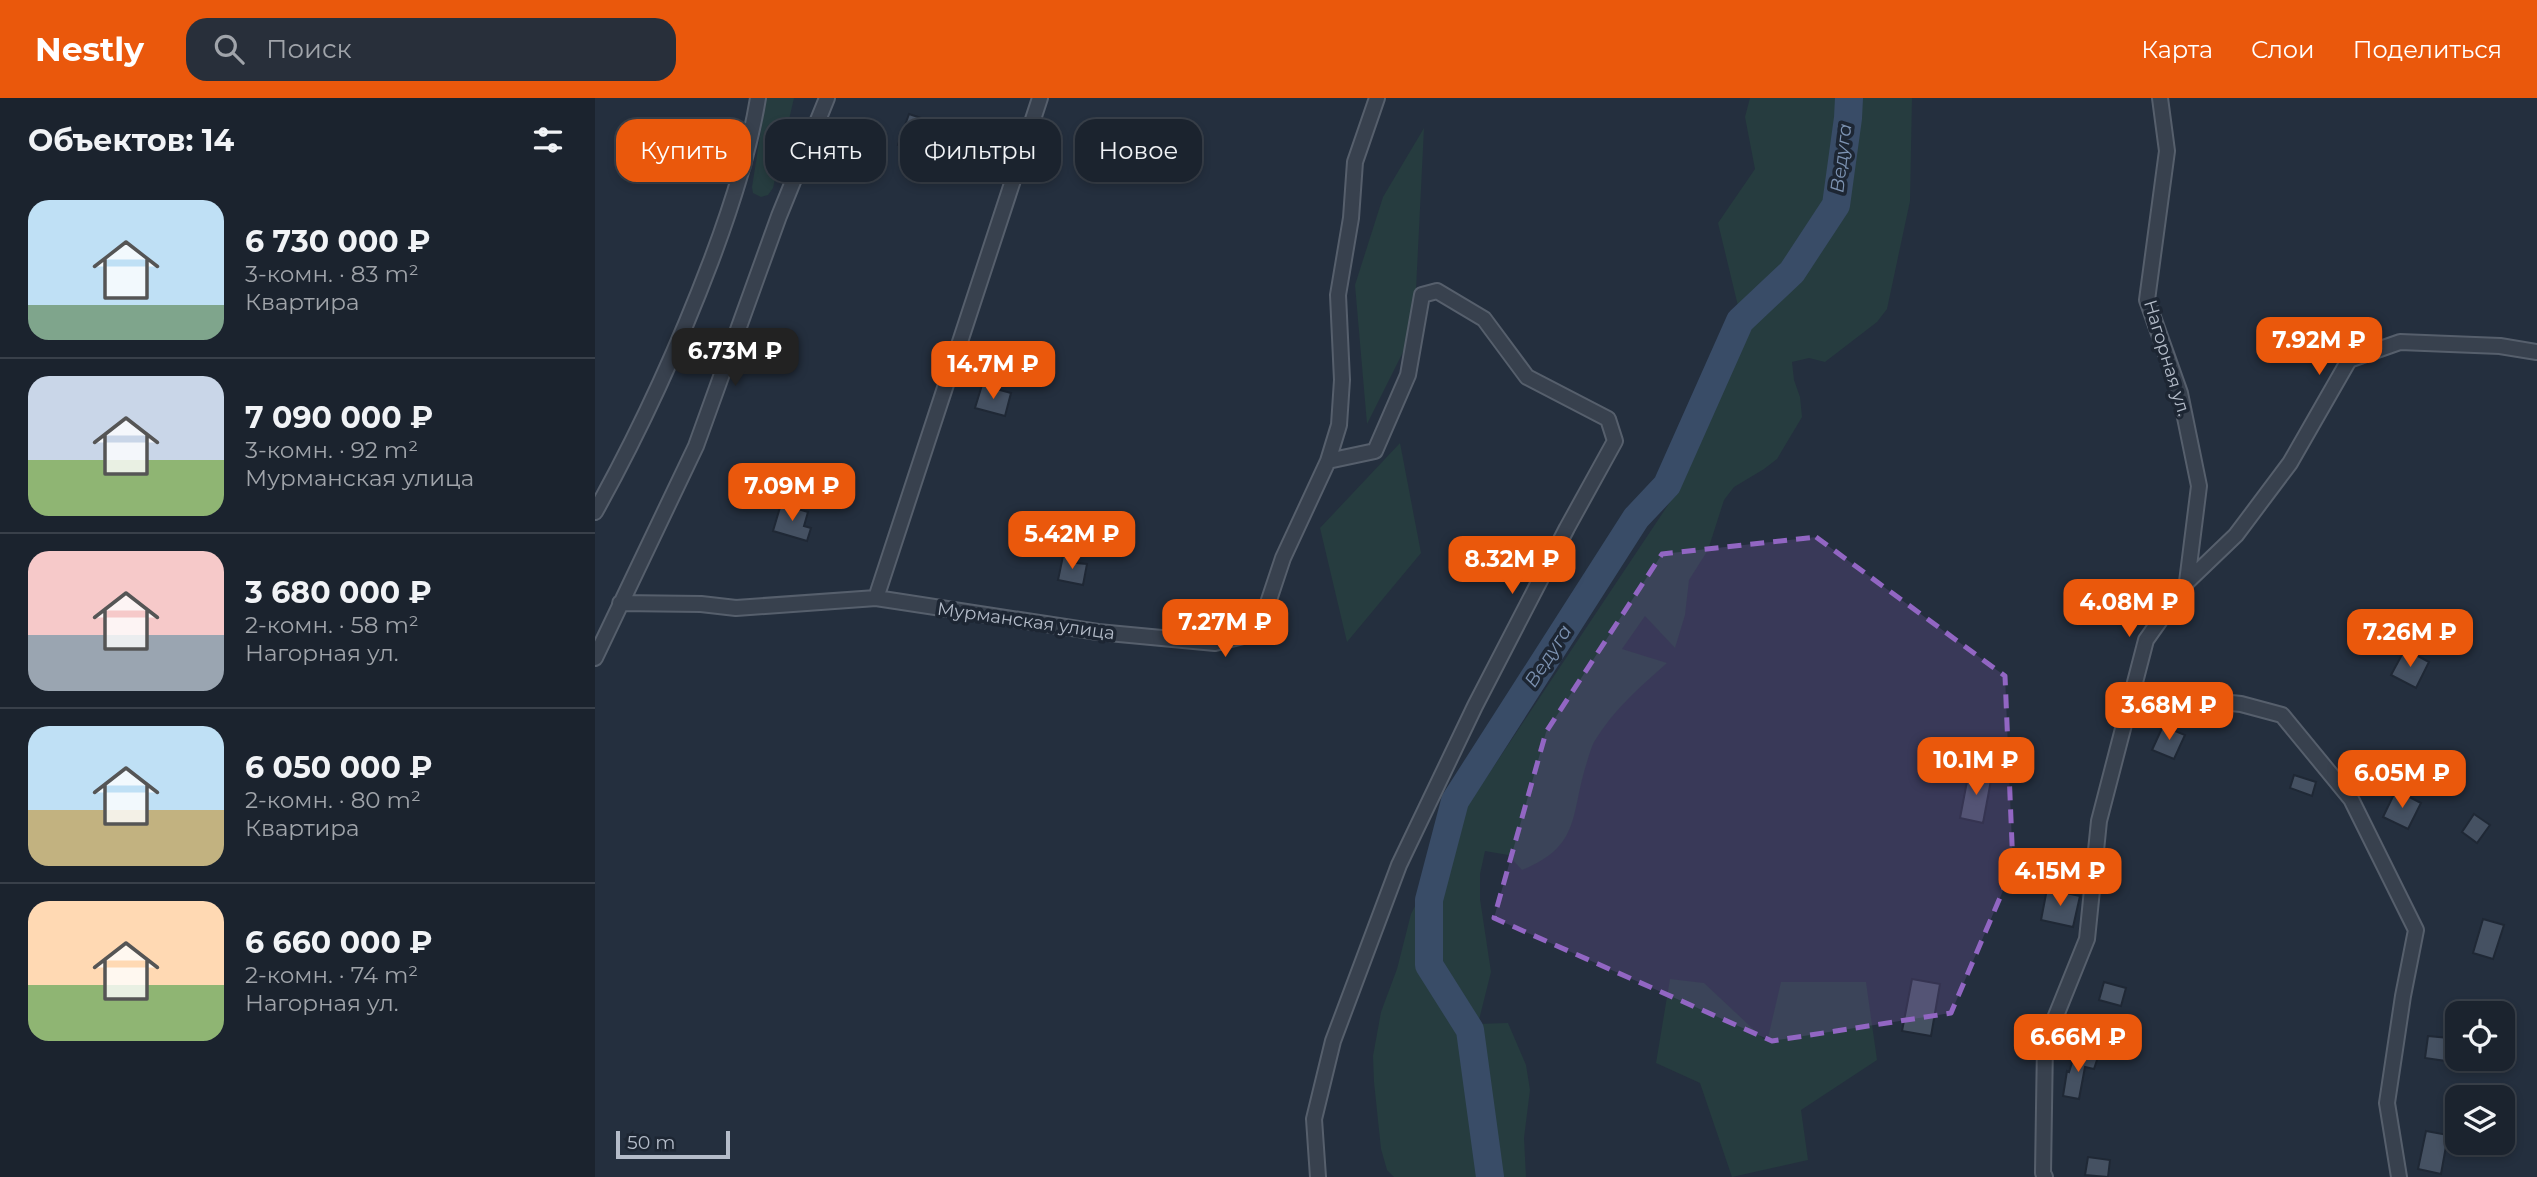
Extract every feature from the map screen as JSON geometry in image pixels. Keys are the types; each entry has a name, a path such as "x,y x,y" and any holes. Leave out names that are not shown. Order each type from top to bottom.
{"street":[{"path":"595,512 635,438 694,306 735,196 758,98"},
{"path":"595,658 696,446 779,216 827,98"},
{"path":"876,598 1040,98"},
{"name":"Мурманская улица","path":"620,603 701,604 736,608 876,598 1098,632 1215,643 1247,635 1263,618 1283,558 1328,461 1339,425 1342,380 1338,295 1351,218 1355,162 1377,98"},
{"name":"Нагорная ул.","path":"2046,1177 2043,1173 2045,1043 2087,939 2099,821 2146,640 2187,582 2199,486 2180,393 2147,300 2167,150 2161,98"},
{"path":"1318,1177 1314,1119 1333,1041 1399,865 1475,706 1615,441 1608,419 1527,377 1484,319 1437,291 1422,295 1408,375 1374,451 1328,461"},
{"path":"2187,582 2236,535 2290,463 2349,360 2400,342 2500,346 2537,352"},
{"path":"2133,693 2241,704 2281,715 2351,799 2416,930 2387,1103 2399,1177"}],"highlighted area":[{"path":"1816,537 2005,676 2013,867 1951,1013 1772,1041 1494,918 1546,732 1662,554"}],"green space":[{"path":"766,98 794,98 789,119 765,119 765,182 774,182 773,188 768,195 761,197 753,193"},
{"path":"1750,98 1912,98 1910,201 1887,309 1877,322 1825,362 1809,358 1792,362 1802,417 1777,459 1734,487 1724,500 1708,550 1689,580 1685,615 1675,648 1645,616 1622,649 1667,663 1618,709 1601,730 1589,754 1571,827 1564,839 1541,861 1522,870 1508,855 1485,851 1480,874 1480,899 1491,972 1478,1024 1508,1023 1526,1065 1530,1090 1524,1138 1526,1177 1394,1177 1387,1170 1381,1149 1373,1056 1381,1012 1397,969 1411,914 1464,811 1676,493 1745,335 1718,223 1755,169 1745,117"},
{"path":"1424,128 1414,330 1367,424 1355,285 1383,197"},
{"path":"1400,443 1421,553 1347,642 1320,528"},
{"path":"1670,979 1704,983 1767,1042 1781,982 1866,982 1877,1060 1801,1110 1808,1160 1732,1177 1700,1083 1656,1063"}],"building":[{"path":"909,114 924,119 907,119"},
{"path":"982,385 1011,393 1005,416 975,408"},
{"path":"781,504 808,512 804,526 811,528 807,541 773,531"},
{"path":"1063,556 1078,558 1077,563 1087,564 1083,585 1058,580"},
{"path":"2405,649 2429,662 2416,688 2391,675"},
{"path":"2163,726 2185,735 2174,759 2152,750"},
{"path":"1969,771 1992,775 1983,823 1960,818"},
{"path":"2294,775 2316,782 2312,796 2290,788"},
{"path":"2396,790 2421,803 2408,829 2383,817"},
{"path":"2474,814 2490,825 2477,843 2462,832"},
{"path":"2047,889 2080,896 2073,927 2041,920"},
{"path":"2483,919 2504,925 2493,959 2473,953"},
{"path":"1912,979 1940,984 1931,1036 1902,1031"},
{"path":"2104,982 2126,988 2121,1006 2099,1000"},
{"path":"2428,1036 2445,1038 2445,1061 2425,1058"},
{"path":"2076,1050 2098,1057 2094,1069 2085,1067 2079,1099 2063,1096 2067,1071 2069,1072"},
{"path":"2426,1131 2445,1134 2441,1174 2418,1169"},
{"path":"2088,1157 2110,1160 2108,1177 2085,1175"}],"waterway":[{"name":"Ведуга","path":"1490,1177 1470,1030 1429,965 1429,900 1455,801 1636,518 1667,485 1740,321 1792,272 1836,205 1849,98"}]}
